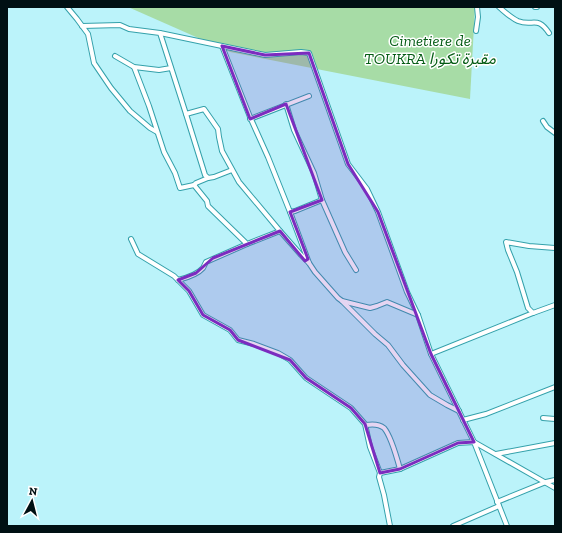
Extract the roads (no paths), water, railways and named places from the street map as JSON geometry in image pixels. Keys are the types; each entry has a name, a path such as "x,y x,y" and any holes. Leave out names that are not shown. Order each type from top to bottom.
{"street":[{"path":"67,7 88,34 94,63 111,88 130,110 150,128 157,132"},
{"path":"476,31 478,7"},
{"path":"499,7 521,22 540,23 549,33"},
{"path":"82,26 120,25 130,29 160,33 265,55 301,52 309,54 348,164 367,189 378,212 407,292 418,315 431,354 474,442 507,526"},
{"path":"160,33 205,175 208,178"},
{"path":"222,46 250,119 268,157 309,263"},
{"path":"115,56 134,67 159,70 171,68"},
{"path":"134,67 164,152 175,173 180,188 194,185 208,178 214,178 232,170"},
{"path":"250,119 309,96"},
{"path":"286,104 294,130 314,173 322,200 345,252 356,270"},
{"path":"186,114 204,109 218,129 222,150 239,182 280,231 342,301 388,345 430,396 459,411"},
{"path":"543,121 547,127 555,133"},
{"path":"194,185 207,201 208,206 246,244"},
{"path":"290,212 322,200"},
{"path":"178,280 188,278 196,273 203,268 206,262 280,231"},
{"path":"131,239 138,254 174,276 189,291 203,315 230,330 238,340 278,353 290,360 306,378 351,408 365,424 370,447 380,473 379,477 390,526"},
{"path":"533,313 528,308 506,242 555,248"},
{"path":"342,301 370,308 386,302 418,315"},
{"path":"431,354 555,305"},
{"path":"463,420 486,414 555,387"},
{"path":"544,418 555,419"},
{"path":"366,424 374,424 383,428 390,437 400,469"},
{"path":"380,473 400,469 458,443 474,442 555,488"},
{"path":"495,454 555,443"},
{"path":"453,526 546,482 555,480"}],"park label":[{"name":"Cimetiere de TOUKRA مقبرة تكورا","path":"430,49"}]}
